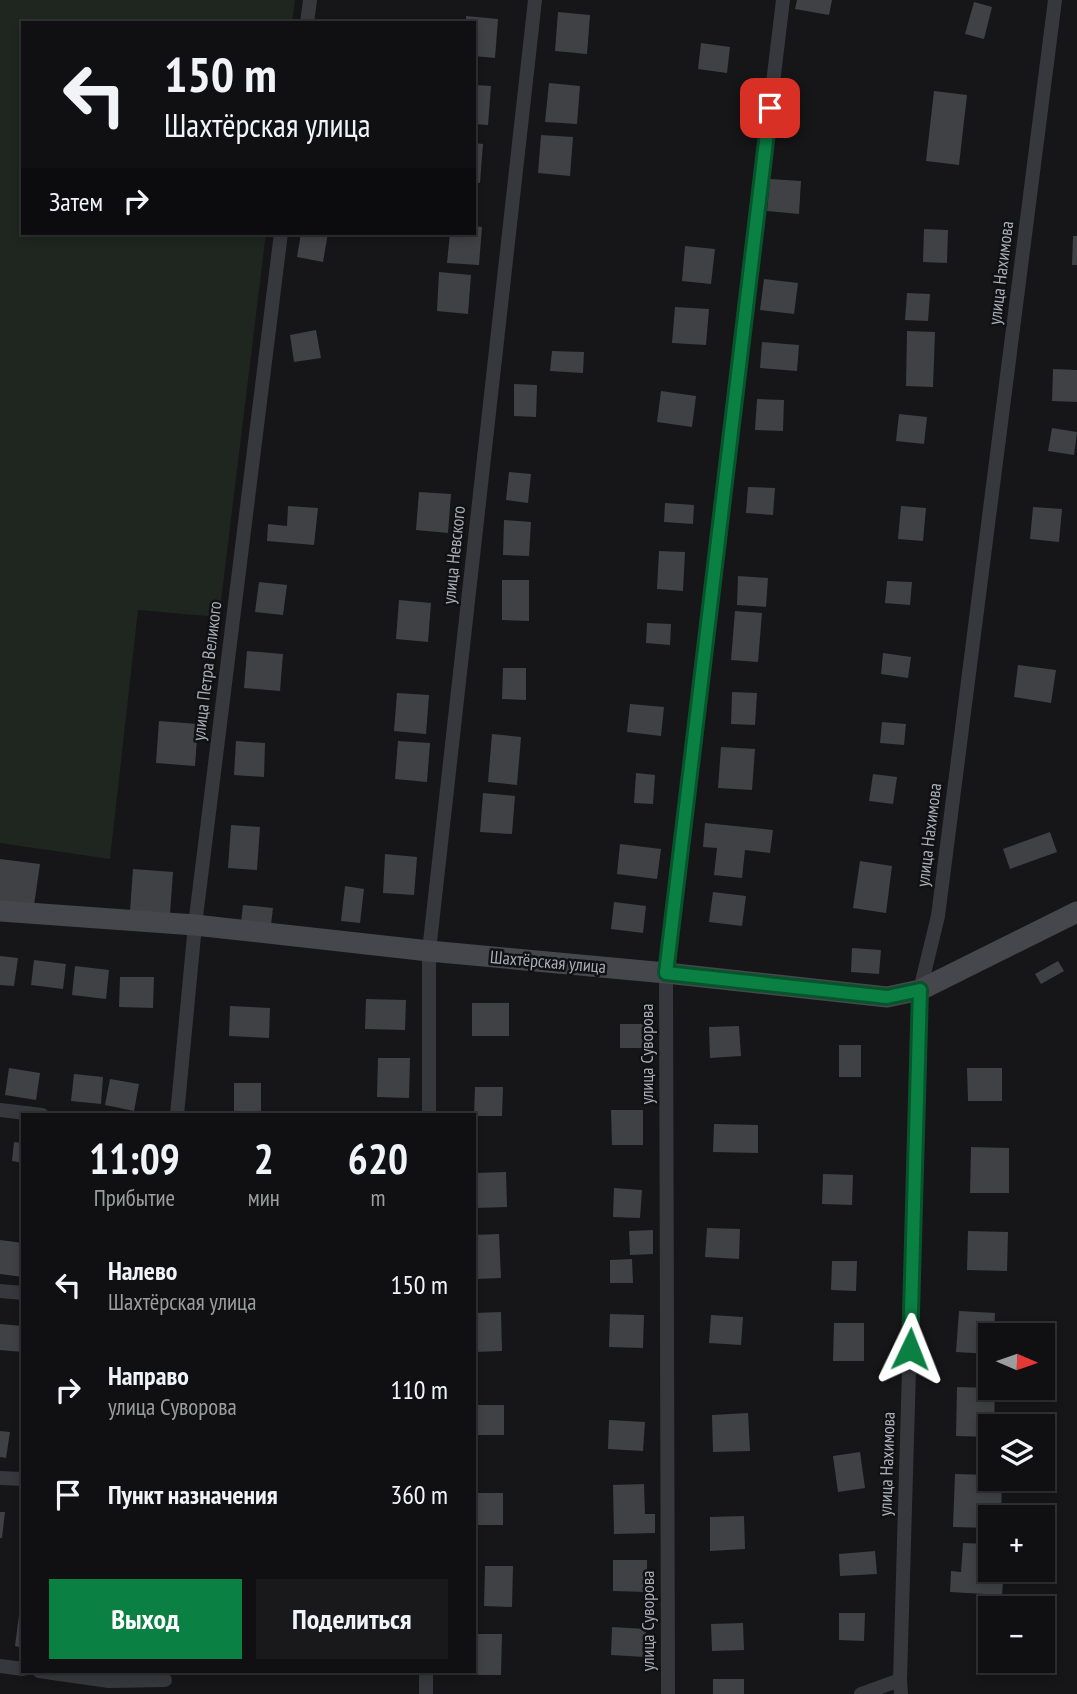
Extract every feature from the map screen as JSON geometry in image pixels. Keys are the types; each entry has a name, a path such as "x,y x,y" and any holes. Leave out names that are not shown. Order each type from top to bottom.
{"street":[{"path":"307,21 310,0"},
{"name":"улица Невского","path":"429,1113 429,951 536,0"},
{"name":"улица Суворова","path":"668,1694 666,973 783,0"},
{"name":"улица Нахимова","path":"901,1687 920,990 940,902 1055,0"},
{"name":"улица Петра Великого","path":"177,1113 195,925 281,235"},
{"name":"Шахтёрская улица","path":"0,911 195,925 887,997 920,990 1077,912"},
{"path":"0,1110 25,1113"},
{"path":"0,1291 21,1293"},
{"path":"0,1478 21,1479"},
{"path":"0,1666 21,1669"},
{"path":"53,1673 109,1681 165,1682"},
{"path":"426,1673 426,1694"},
{"path":"861,1694 901,1687"}],"shaded area":[{"path":"0,0 295,0 292,21 21,21 21,235 266,235 219,617 138,610 110,859 0,843"}],"building":[{"path":"797,0 832,0 829,15 795,9"},
{"path":"974,2 992,7 984,39 965,34"},
{"path":"558,12 590,15 587,54 555,51"},
{"path":"466,16 498,19 495,58 476,56 476,21 466,21"},
{"path":"701,43 730,47 727,73 698,69"},
{"path":"549,83 580,86 577,124 545,122"},
{"path":"476,85 491,86 488,125 476,124"},
{"path":"934,91 967,95 959,165 926,161"},
{"path":"541,135 573,137 570,176 538,173"},
{"path":"476,143 483,144 480,183 476,182"},
{"path":"770,179 801,181 799,214 767,211"},
{"path":"476,226 482,227 479,265 447,263 450,235 476,235"},
{"path":"924,229 948,230 947,263 923,262"},
{"path":"301,235 328,235 323,262 297,257"},
{"path":"1073,236 1077,236 1077,265 1072,265"},
{"path":"685,246 715,249 711,284 682,281"},
{"path":"439,272 471,275 468,314 437,311"},
{"path":"764,279 798,283 794,314 760,310"},
{"path":"907,293 930,294 928,321 905,320"},
{"path":"675,307 709,309 706,345 672,343"},
{"path":"316,330 321,358 294,362 290,335"},
{"path":"907,331 935,332 933,387 906,386"},
{"path":"762,342 799,345 797,371 760,368"},
{"path":"552,351 584,352 583,373 550,371"},
{"path":"1053,369 1077,370 1077,402 1052,401"},
{"path":"514,384 537,385 536,417 514,416"},
{"path":"661,391 696,396 692,427 657,422"},
{"path":"757,399 784,400 783,431 755,430"},
{"path":"899,414 927,417 924,444 896,441"},
{"path":"1052,428 1077,432 1074,455 1048,451"},
{"path":"509,472 531,474 528,503 506,500"},
{"path":"748,487 775,488 773,515 746,513"},
{"path":"419,492 451,494 448,533 416,530"},
{"path":"665,503 694,505 693,524 664,522"},
{"path":"288,506 318,508 314,545 267,541 268,524 287,526"},
{"path":"901,506 926,508 923,541 898,539"},
{"path":"1033,507 1062,509 1059,542 1030,539"},
{"path":"504,520 531,522 529,556 503,555"},
{"path":"659,551 685,552 683,591 657,589"},
{"path":"738,576 768,578 766,607 737,605"},
{"path":"502,580 529,580 529,621 502,620"},
{"path":"887,581 912,582 910,605 885,603"},
{"path":"259,582 287,585 283,615 255,612"},
{"path":"399,600 431,603 428,642 396,639"},
{"path":"735,611 762,613 758,662 731,660"},
{"path":"647,623 671,624 670,645 646,643"},
{"path":"247,651 283,654 280,691 244,688"},
{"path":"883,653 911,657 908,678 881,674"},
{"path":"1018,665 1056,670 1051,703 1014,697"},
{"path":"503,668 526,668 526,700 502,699"},
{"path":"732,692 757,693 755,725 731,724"},
{"path":"397,693 429,695 426,734 394,731"},
{"path":"630,704 664,707 661,736 627,732"},
{"path":"159,721 198,724 195,766 156,763"},
{"path":"882,722 906,724 904,745 880,743"},
{"path":"492,734 521,737 517,785 488,782"},
{"path":"236,741 265,743 264,777 234,775"},
{"path":"398,741 430,743 427,782 395,779"},
{"path":"721,747 755,749 752,790 718,788"},
{"path":"636,773 655,775 653,804 634,803"},
{"path":"873,774 897,777 893,804 869,801"},
{"path":"483,793 515,796 512,834 480,832"},
{"path":"705,823 773,830 770,853 745,850 742,878 714,875 717,848 703,847"},
{"path":"231,825 260,827 257,870 228,868"},
{"path":"1050,832 1057,852 1010,869 1003,849"},
{"path":"620,844 661,849 657,879 617,874"},
{"path":"385,854 417,857 414,895 383,893"},
{"path":"0,859 40,864 33,912 0,907"},
{"path":"860,861 892,866 886,913 853,908"},
{"path":"133,869 173,872 170,914 130,911"},
{"path":"345,886 364,889 360,923 341,921"},
{"path":"713,892 746,896 742,926 709,922"},
{"path":"614,902 646,906 643,933 611,929"},
{"path":"243,905 273,908 271,925 241,922"},
{"path":"852,948 881,950 879,974 851,972"},
{"path":"0,956 18,958 14,986 0,985"},
{"path":"34,960 66,964 63,989 31,985"},
{"path":"1058,961 1064,971 1041,984 1035,974"},
{"path":"75,966 109,970 106,999 72,995"},
{"path":"120,977 154,977 153,1008 119,1007"},
{"path":"366,999 406,1000 405,1030 365,1029"},
{"path":"472,1003 509,1003 509,1036 472,1036"},
{"path":"230,1006 270,1008 269,1038 229,1036"},
{"path":"620,1024 644,1024 644,1048 620,1048"},
{"path":"739,1026 741,1056 710,1058 709,1027"},
{"path":"839,1045 861,1045 861,1077 839,1077"},
{"path":"378,1058 410,1058 409,1098 377,1097"},
{"path":"9,1068 40,1073 36,1100 5,1095"},
{"path":"967,1068 1002,1068 1002,1101 968,1101"},
{"path":"74,1074 103,1077 101,1104 71,1101"},
{"path":"110,1079 139,1084 134,1111 105,1105"},
{"path":"234,1083 261,1083 261,1111 234,1111"},
{"path":"475,1087 503,1087 502,1116 476,1116"},
{"path":"611,1110 643,1110 643,1145 612,1145"},
{"path":"714,1124 758,1125 758,1153 713,1152"},
{"path":"14,1142 21,1143 21,1163 12,1161"},
{"path":"971,1147 1009,1148 1009,1193 970,1193"},
{"path":"506,1172 507,1207 476,1208 476,1173"},
{"path":"823,1174 853,1175 852,1205 822,1204"},
{"path":"614,1188 642,1190 640,1218 613,1217"},
{"path":"707,1228 740,1229 739,1259 705,1257"},
{"path":"653,1230 653,1254 630,1255 629,1231"},
{"path":"968,1231 1008,1232 1007,1271 967,1270"},
{"path":"499,1234 501,1278 476,1279 476,1235"},
{"path":"0,1240 21,1243 21,1277 0,1274"},
{"path":"632,1259 633,1283 610,1283 610,1260"},
{"path":"832,1261 857,1261 856,1291 831,1290"},
{"path":"959,1311 995,1313 995,1323 978,1323 978,1353 956,1352"},
{"path":"501,1312 502,1351 476,1352 476,1313"},
{"path":"610,1314 644,1315 643,1348 609,1347"},
{"path":"711,1315 743,1317 741,1345 709,1343"},
{"path":"834,1323 864,1323 864,1361 833,1361"},
{"path":"0,1324 21,1326 21,1352 0,1350"},
{"path":"957,1387 978,1388 978,1400 995,1400 994,1414 978,1414 978,1437 956,1436"},
{"path":"476,1405 504,1405 504,1435 476,1435"},
{"path":"748,1413 750,1451 713,1452 712,1415"},
{"path":"609,1420 645,1422 643,1451 608,1449"},
{"path":"0,1431 10,1432 6,1458 0,1457"},
{"path":"860,1452 865,1488 838,1492 833,1456"},
{"path":"955,1474 978,1475 978,1491 1002,1491 1001,1505 978,1505 978,1528 953,1527"},
{"path":"644,1484 645,1514 655,1514 655,1533 614,1534 613,1485"},
{"path":"476,1493 503,1493 503,1525 476,1525"},
{"path":"0,1512 5,1512 2,1538 0,1538"},
{"path":"744,1516 745,1549 710,1551 710,1517"},
{"path":"963,1543 978,1544 978,1582 1003,1582 1002,1595 950,1592 951,1571 961,1572"},
{"path":"875,1551 877,1574 840,1576 839,1554"},
{"path":"613,1560 647,1560 647,1592 613,1591"},
{"path":"485,1566 513,1566 512,1607 484,1606"},
{"path":"839,1613 865,1613 864,1641 839,1640"},
{"path":"19,1615 21,1648 15,1646"},
{"path":"743,1623 744,1650 712,1651 711,1624"},
{"path":"612,1627 646,1629 645,1657 611,1655"},
{"path":"476,1634 502,1634 501,1675 474,1675"},
{"path":"713,1679 744,1679 744,1694 713,1694"}],"route":[{"path":"770,108 666,973 887,997 920,990 910,1349"}]}
